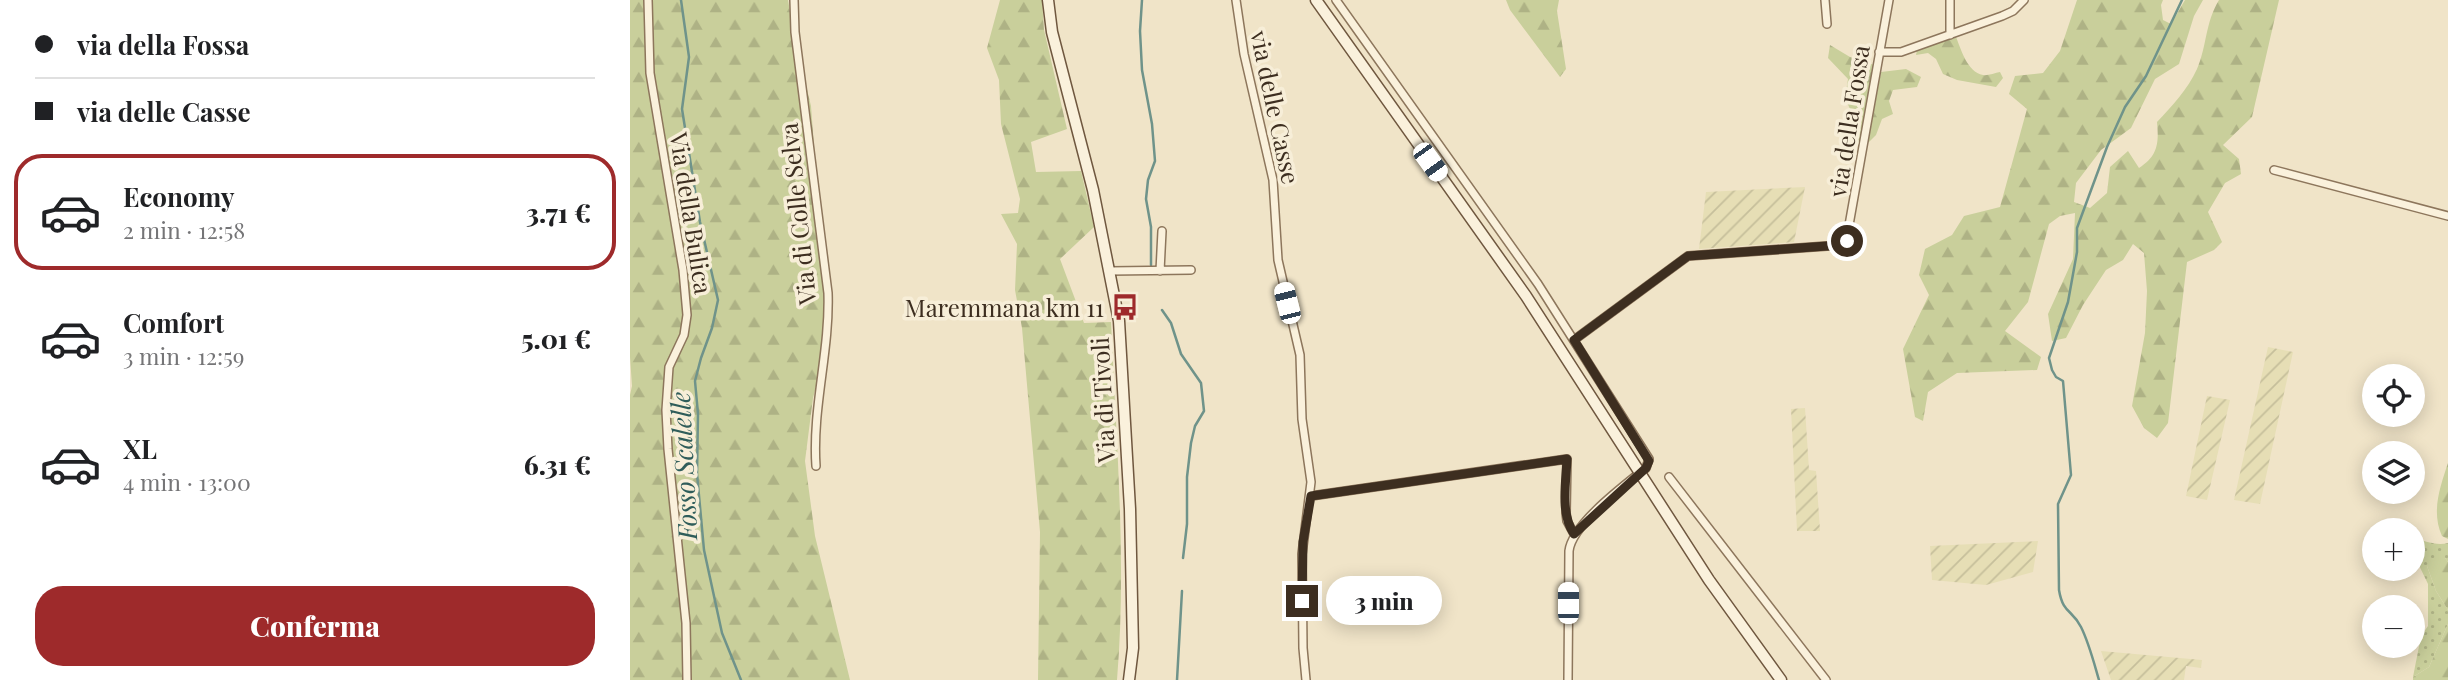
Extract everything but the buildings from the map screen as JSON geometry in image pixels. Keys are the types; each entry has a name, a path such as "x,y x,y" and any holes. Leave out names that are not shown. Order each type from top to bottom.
{"main road":[{"name":"Via di Tivoli","path":"1048,0 1052,32 1083,146 1119,321 1130,509 1133,648 1129,680"},
{"path":"1316,0 1526,296 1718,594 1781,680"}],"street":[{"name":"Via della Bulica","path":"648,0 649,65 683,270 687,315 684,335 669,367 666,418 686,623 687,680"},
{"name":"Via di Colle Selva","path":"794,0 795,32 828,300 815,436 816,466"},
{"name":"via delle Casse","path":"1236,0 1241,42 1275,189 1276,245 1281,278 1299,351 1302,419 1311,496 1302,554 1306,680"},
{"path":"1336,0 1538,284 1649,459 1648,466 1574,534 1569,551 1568,680"},
{"path":"1825,0 1827,24"},
{"name":"via della Fossa","path":"1574,340 1688,256 1841,245 1846,242 1889,0"},
{"path":"1950,0 1950,35"},
{"path":"1879,52 1899,52 2007,15 2024,0"},
{"path":"2274,170 2448,216"},
{"path":"1160,271 1162,231"},
{"path":"1110,271 1191,270"},
{"path":"1311,496 1567,459 1566,513 1568,525 1574,534"},
{"path":"1669,477 1826,680"}],"shaded area":[{"path":"1805,187 1794,242 1699,249 1706,192"},
{"path":"2268,347 2293,352 2260,504 2234,500"},
{"path":"2207,396 2230,400 2207,500 2186,496"},
{"path":"1805,408 1809,470 1816,471 1820,531 1797,531 1791,409"},
{"path":"2038,541 2033,572 1986,585 1932,580 1930,546"},
{"path":"2101,651 2202,660 2201,668 2186,666 2184,680 2111,680"}],"green space":[{"path":"630,0 788,0 811,106 823,265 826,349 813,398 805,461 815,536 850,680 630,680"},
{"path":"1000,0 1042,0 1044,30 1067,129 1031,142 1036,172 1081,171 1094,227 1060,259 1084,323 1111,322 1121,546 1117,680 1038,680 1040,532 1022,328 1015,290 1017,244 1001,214 1018,213 1020,199 1001,124 999,80 987,48"},
{"path":"1506,0 1559,0 1557,11 1566,69 1560,77 1510,10"},
{"path":"2077,0 2163,0 2163,20 2171,24 2185,0 2203,0 2194,16 2179,64 2155,79 2131,128 2101,150 2076,183 2074,202 2090,208 2107,193 2110,167 2128,151 2139,168 2154,154 2158,136 2157,122 2193,76 2219,0 2279,0 2252,117 2223,145 2239,159 2241,174 2225,183 2208,212 2222,242 2214,250 2187,262 2168,423 2157,438 2144,428 2132,406 2145,333 2147,291 2144,253 2133,244 2123,260 2106,270 2066,338 2052,341 2048,314 2073,259 2075,213 2060,216 2049,224 2028,302 2005,331 2041,357 2037,370 1957,373 1928,392 1923,421 1915,417 1903,349 1929,295 1919,275 1925,249 1952,235 1964,216 2000,207 2027,109 2009,94 2015,76 2043,73 2060,51"},
{"path":"1956,37 1965,59 1977,73 1985,75 2000,72 2003,78 1996,87 1957,80 1943,74 1936,59 1928,53 1916,55 1917,50"},
{"path":"1830,45 1850,57 1874,65 1862,142 1859,143 1853,133 1855,120 1845,98 1848,79 1828,58"},
{"path":"1906,69 1921,77 1917,87 1893,90 1889,101 1893,114 1882,119 1876,135 1868,143 1881,72"},
{"path":"2448,463 2448,539 2442,536 2437,509"},
{"path":"2425,541 2448,543 2448,562 2445,558 2427,566 2436,591 2448,610 2448,624 2429,667 2413,677 2417,658 2425,658 2428,584 2425,578"},
{"path":"2445,558 2448,562 2448,610 2436,591 2427,566 2432,559"},
{"path":"2448,624 2448,680 2413,680 2413,677 2429,667"}],"waterway":[{"name":"Fosso Scalelle","path":"681,0 689,57 682,109 700,222 718,300 695,381 698,414 697,474 704,550 722,633 741,680"},
{"path":"1142,0 1142,70 1152,124 1155,161 1148,180 1146,199 1151,227 1151,265"},
{"path":"2099,680 2084,633 2078,621 2065,608 2059,590 2058,504 2071,475 2063,381 2056,377 2049,358 2068,302 2077,252 2077,228 2107,147 2125,107 2146,76 2182,0"},
{"path":"1162,310 1171,323 1181,354 1201,383 1204,411 1195,426 1191,443 1183,558"},
{"path":"1177,680 1182,591"}],"place":[{"name":"Maremmana km 11","path":"1125,307"}],"route":[{"path":"1302,601 1304,528 1311,496 1567,459 1566,513 1568,525 1574,534 1646,468 1649,461 1574,340 1688,256 1841,245 1847,241"}]}
